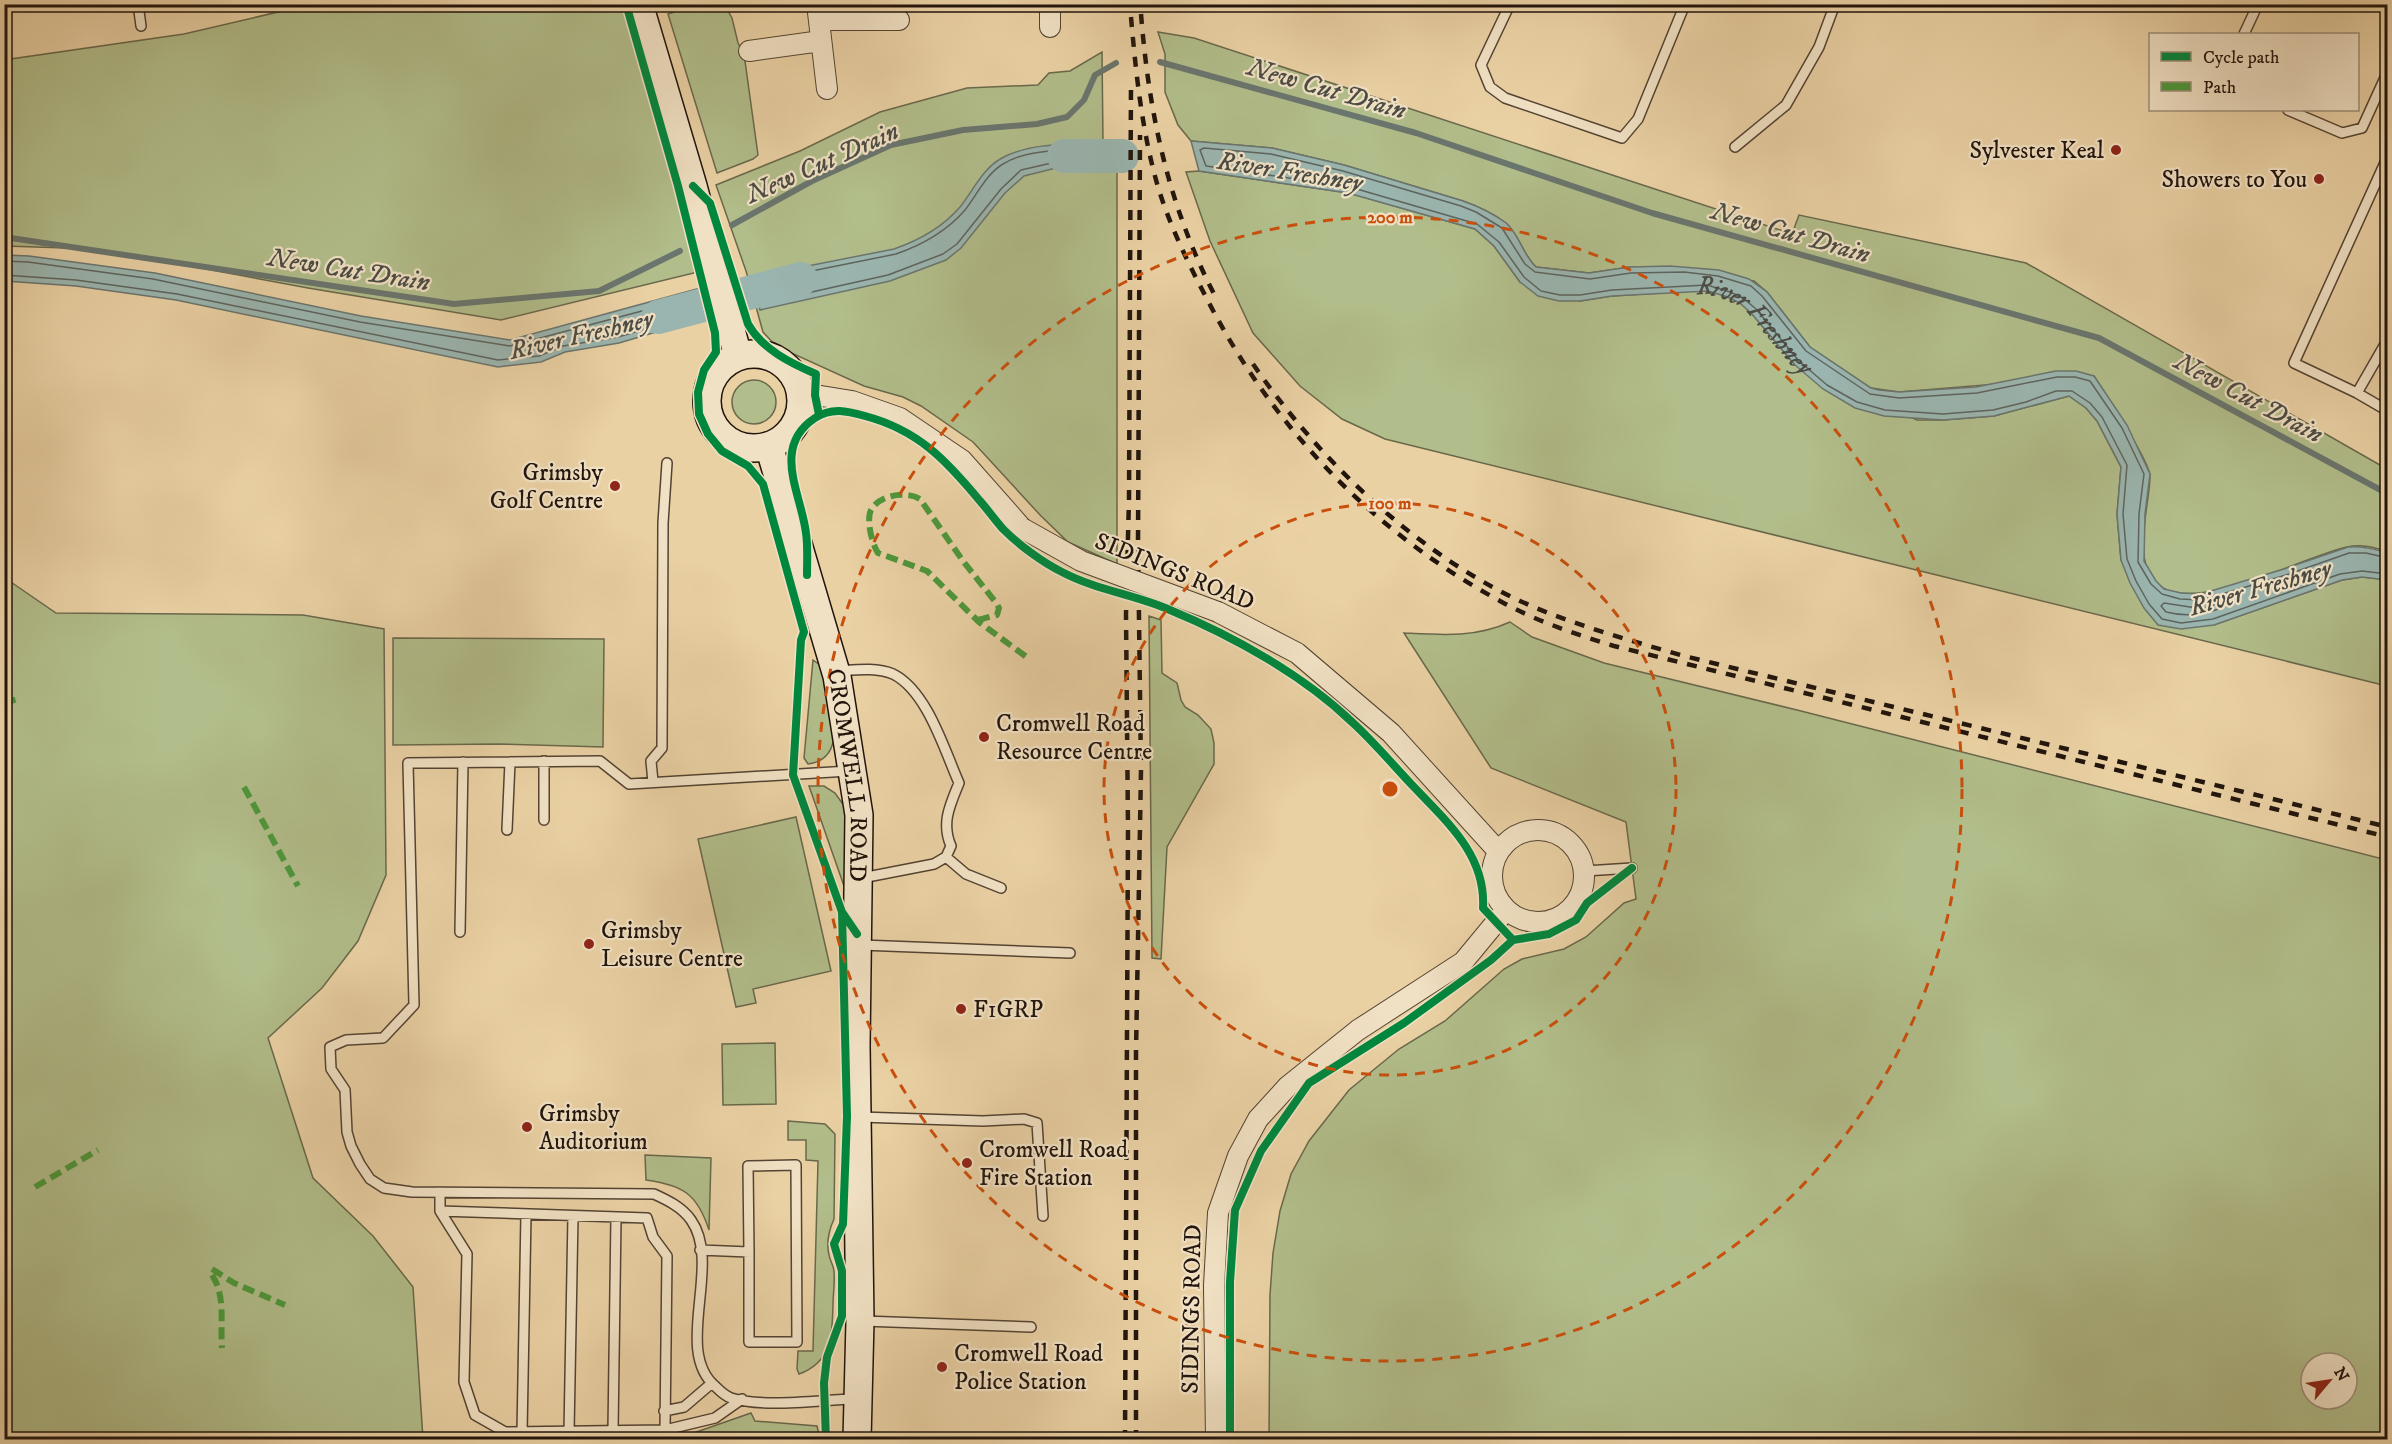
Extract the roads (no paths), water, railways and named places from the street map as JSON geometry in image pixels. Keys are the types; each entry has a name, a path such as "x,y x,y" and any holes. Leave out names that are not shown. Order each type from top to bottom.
{"street":[{"path":"639,4 738,356"},
{"path":"1050,4 1050,27"},
{"path":"827,88 818,12 888,15"},
{"path":"749,51 821,41"},
{"path":"755,353 772,357 786,366 797,379 801,396 801,412 794,427 783,439 769,446 753,448 737,445 723,437 713,424 707,409 708,392 714,377 724,364 738,356 755,353"},
{"name":"SIDINGS ROAD","path":"801,396 815,395 852,401 900,418 962,460 1022,528 1081,561 1218,612 1297,653 1391,733 1498,851"},
{"name":"CROMWELL ROAD","path":"769,446 835,671 859,815 856,1047 860,1321 857,1440"},
{"path":"1539,829 1560,835 1573,845 1580,856 1585,872 1584,888 1574,907 1552,921 1536,923 1520,919 1506,910 1497,898 1492,883 1492,866 1498,851 1509,839 1523,831 1539,829"},
{"name":"SIDINGS ROAD","path":"1216,1440 1214,1286 1218,1213 1238,1156 1258,1119 1288,1086 1358,1030 1463,962 1506,910"}],"lane":[{"path":"138,4 141,26"},
{"path":"1510,4 1481,65 1490,87 1505,98 1622,138 1638,119 1686,4"},
{"path":"1735,147 1786,105 1819,47 1835,4"},
{"path":"2244,33 2258,4"},
{"path":"2291,111 2342,133 2362,128 2388,71"},
{"path":"2388,156 2294,363 2357,393 2388,411"},
{"path":"2357,393 2388,339"},
{"path":"653,782 651,761 662,748 663,523 667,463"},
{"path":"835,671 867,670 892,674 908,684 922,702 959,783 948,808 945,832 951,846 946,857 934,864 858,878"},
{"path":"852,771 629,784 600,760 408,763 414,1005 383,1038 346,1040 330,1047 331,1069 345,1090 347,1132 351,1146 370,1179 384,1188 412,1192 654,1194 674,1203 691,1219 699,1236 702,1291 697,1341 699,1362 712,1383 728,1397 742,1399 785,1402 858,1399"},
{"path":"544,761 544,820"},
{"path":"460,932 463,762"},
{"path":"507,830 510,762"},
{"path":"946,857 966,874 1001,888"},
{"path":"1585,872 1632,868"},
{"path":"859,945 1070,953"},
{"path":"858,1117 983,1121 1024,1119 1037,1123 1043,1216"},
{"path":"748,1166 796,1166 797,1342 749,1342 749,1252 748,1166"},
{"path":"440,1192 440,1211 467,1254 464,1382 475,1415 505,1432 665,1430 714,1418 742,1399"},
{"path":"440,1211 647,1218 653,1237 667,1256 665,1430"},
{"path":"522,1433 526,1214"},
{"path":"569,1432 573,1216"},
{"path":"613,1431 616,1217"},
{"path":"700,1250 749,1252"},
{"path":"860,1321 1031,1327"},
{"path":"664,1411 684,1407 712,1383"}],"water":[{"path":"1191,141 1272,148 1344,165 1463,201 1485,210 1506,223 1536,267 1589,273 1630,267 1670,266 1719,270 1749,279 1767,292 1810,347 1871,388 1899,392 1976,387 2056,371 2076,371 2094,376 2127,425 2150,474 2145,514 2144,561 2156,581 2164,589 2201,594 2348,547 2368,548 2387,553 2387,580 2362,577 2342,580 2214,625 2181,629 2158,625 2144,608 2130,583 2121,560 2117,514 2121,467 2097,421 2086,408 2069,396 1994,416 1943,420 1884,416 1855,408 1823,389 1795,365 1752,314 1740,303 1728,297 1708,291 1612,296 1580,301 1559,301 1538,296 1520,282 1494,246 1475,229 1348,193 1199,171"},
{"path":"1111,143 1112,172 1056,168 1024,176 1005,193 961,248 946,260 890,281 760,310 752,277 894,249 913,242 938,227 953,214 989,168 1002,158 1041,146"},
{"path":"5,255 29,256 155,273 361,316 510,340 697,289 707,317 619,343 565,352 541,362 498,367 176,300 76,286 5,281"}],"waterway":[{"name":"New Cut Drain","path":"1160,62 1416,133 1652,213 2099,338 2388,494"},
{"name":"New Cut Drain","path":"732,225 812,181 891,145 963,130 1037,124 1067,117 1084,100 1095,75 1116,63"},
{"name":"River Freshney","path":"1064,156 1122,156"},
{"name":"New Cut Drain","path":"4,237 454,304 599,291 680,251"},
{"name":"River Freshney","path":"658,317 801,279"}],"railway":[{"path":"1141,14 1149,87 1163,158 1184,226 1214,294"},
{"path":"1131,17 1144,124 1158,187 1186,258 1233,346 1295,433 1331,472 1369,509 1410,543 1454,574 1528,615 1614,646 2388,837"},
{"path":"1125,1440 1128,830 1126,614 1129,499 1131,82"},
{"path":"1136,1440 1136,1052 1141,770 1138,543 1140,135"},
{"path":"1253,364 1308,434 1372,500 1443,556 1481,580 1540,610 1601,632 1684,656 2388,827"}],"place":[{"name":"Sylvester Keal","path":"2116,150"},
{"name":"Showers to You","path":"2319,179"},
{"name":"Grimsby Golf Centre","path":"615,486"},
{"name":"Cromwell Road Resource Centre","path":"984,737"},
{"name":"Grimsby Leisure Centre","path":"589,944"},
{"name":"F1GRP","path":"961,1009"},
{"name":"Grimsby Auditorium","path":"527,1127"},
{"name":"Cromwell Road Fire Station","path":"967,1163"},
{"name":"Cromwell Road Police Station","path":"942,1367"}]}
